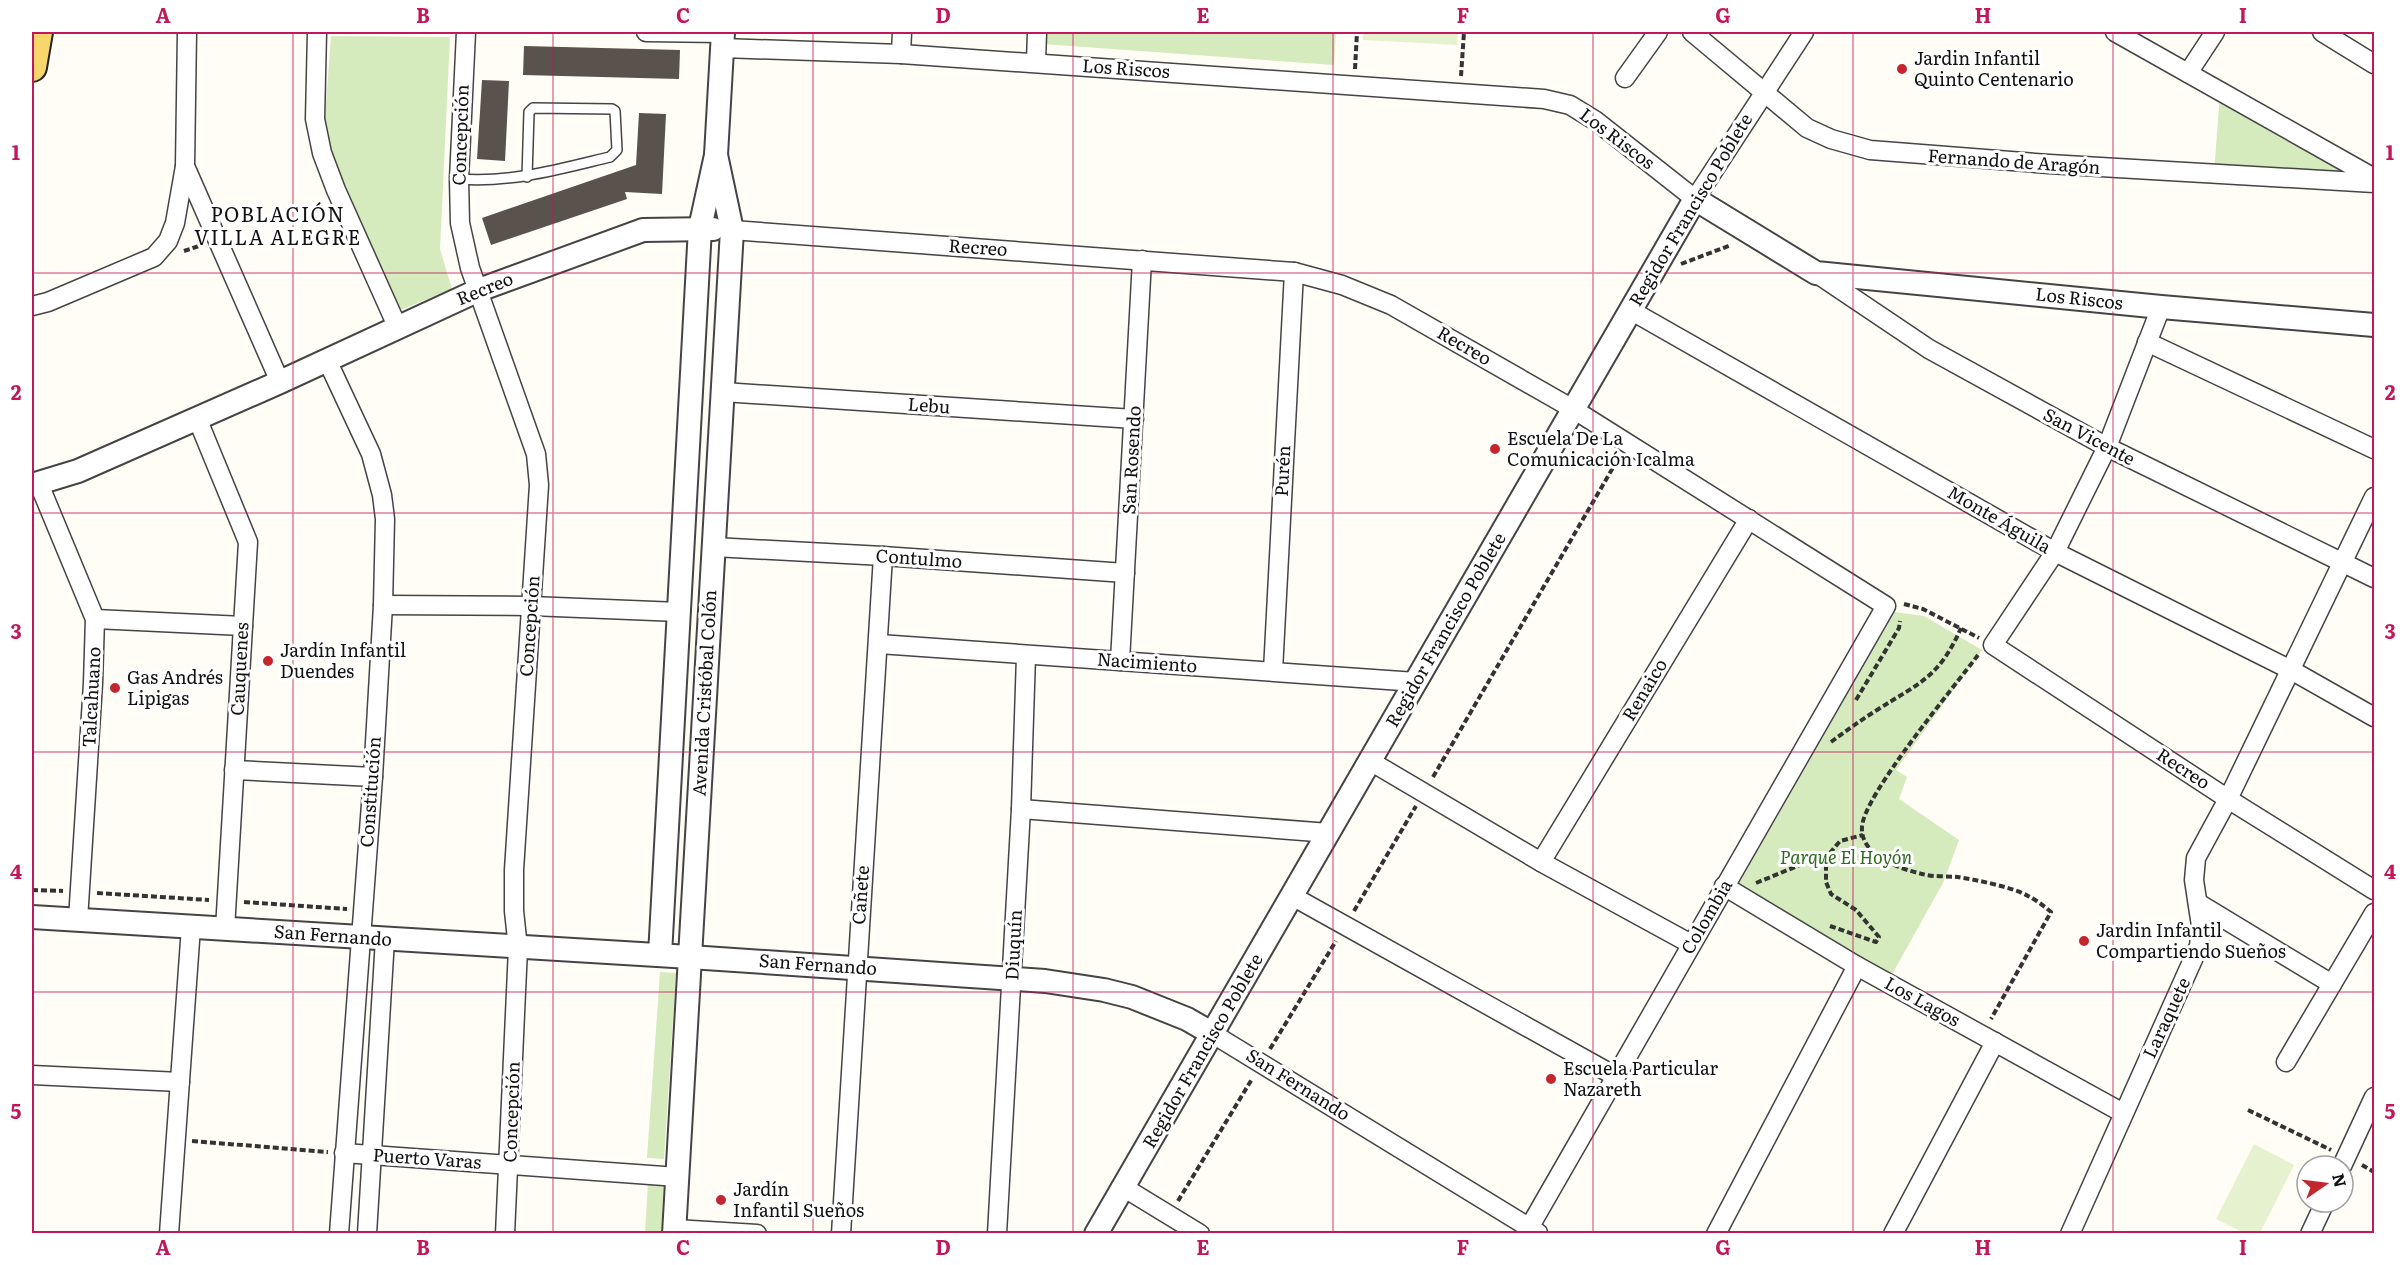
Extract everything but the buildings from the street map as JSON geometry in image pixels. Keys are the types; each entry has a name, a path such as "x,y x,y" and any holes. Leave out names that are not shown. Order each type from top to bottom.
{"main road":[{"path":"32,67 38,32"}],"street":[{"path":"32,306 48,302 154,257 168,241 176,223 185,166 187,32"},
{"path":"317,32 315,119 322,153 336,190 397,326"},
{"name":"Concepción","path":"466,32 459,179 462,234 470,268 536,454 539,485 514,870 514,911 518,948 506,1233"},
{"name":"Los Riscos","path":"646,32 901,54 1544,99 1570,105 1596,121 1695,199 1816,273 2161,307 2374,325"},
{"path":"901,54 902,32"},
{"path":"1036,62 1037,32"},
{"path":"1625,78 1658,32"},
{"name":"Fernando de Aragón","path":"1692,32 1807,128 1851,146 1881,152 2260,178 2374,183"},
{"name":"Regidor Francisco Poblete","path":"1096,1233 1695,199 1804,32"},
{"path":"2115,32 2374,178"},
{"path":"2188,73 2214,32"},
{"path":"2322,32 2374,64"},
{"name":"Avenida Cristóbal Colón","path":"660,955 700,228 716,155 722,38"},
{"name":"Avenida Cristóbal Colón","path":"675,1231 732,230 716,155"},
{"path":"185,166 280,382"},
{"name":"Recreo","path":"35,485 78,471 280,382 479,290 643,230 700,228 732,230 1294,272 1342,285 1391,304 1573,409 1886,606"},
{"name":"San Rosendo","path":"1120,660 1142,260"},
{"name":"Purén","path":"1272,671 1294,272"},
{"name":"San Vicente","path":"1816,273 1929,349 2107,447 2374,578"},
{"path":"1990,644 2055,552 2107,447 2161,307"},
{"name":"Monte Águila","path":"1630,310 2055,552 2291,670 2374,717"},
{"path":"2147,342 2374,449"},
{"name":"Constitución","path":"327,360 372,454 378,474 385,519 383,605 373,777 339,1233"},
{"name":"Lebu","path":"723,392 1134,419"},
{"name":"Cauquenes","path":"197,418 248,542 225,929"},
{"name":"Talcahuano","path":"35,485 95,619 78,920"},
{"name":"Laraquete","path":"2070,1233 2199,946 2201,926 2194,880 2196,858 2228,799 2374,496"},
{"name":"Renaico","path":"1541,862 1749,519"},
{"name":"Contulmo","path":"714,547 1125,573"},
{"name":"Cañete","path":"841,1233 856,968 884,556"},
{"path":"383,605 531,606 679,612"},
{"name":"Colombia","path":"1534,1231 1615,1076 1691,945 1731,890 1886,606"},
{"path":"95,619 243,626"},
{"name":"Nacimiento","path":"879,644 1416,682"},
{"name":"Recreo","path":"1990,644 2228,799 2374,890"},
{"name":"Diuquín","path":"997,1233 1021,809 1026,656"},
{"path":"1370,761 1541,862 1691,945"},
{"path":"234,770 373,777"},
{"path":"1021,809 1329,833"},
{"name":"Los Lagos","path":"1731,890 1857,966 2123,1113"},
{"path":"1292,896 1615,1076"},
{"path":"2198,903 2332,984"},
{"path":"2286,1062 2374,913"},
{"name":"San Fernando","path":"32,917 856,968 1012,979 1104,990 1158,1007 1213,1034 1534,1231"},
{"path":"169,1233 191,927"},
{"path":"367,1233 385,939"},
{"path":"1716,1233 1857,966"},
{"path":"1893,1233 1988,1039"},
{"path":"32,1075 180,1082"},
{"path":"2348,1154 2374,1097"},
{"name":"Puerto Varas","path":"344,1153 678,1177"},
{"path":"1124,1187 1200,1233"},
{"path":"2310,1233 2319,1214"},
{"path":"675,1231 757,1233"}],"lane":[{"path":"459,179 489,181 527,177 610,157 617,150 615,111 612,109 533,108 529,112 527,177"}],"path":[{"path":"1354,70 1357,32"},
{"path":"1461,77 1464,32"},
{"path":"1170,1215 1346,926 1628,443"},
{"path":"1886,606 1913,606 1990,644 1876,792 1862,827 1863,835 1872,851 1879,857 1925,875 1981,882 2027,895 2051,912 1988,1039"},
{"path":"1825,751 1831,742 1849,729 1923,682 1946,657 1961,628"},
{"path":"1824,924 1876,942 1879,937 1856,910 1831,894 1826,882 1826,867 1830,853 1840,841 1863,835"},
{"path":"1731,890 1742,890 1830,853"},
{"path":"32,890 80,891 363,910"},
{"path":"2248,1110 2329,1154"},
{"path":"176,1140 344,1153"},
{"path":"2355,1166 2374,1172"}],"green space":[{"path":"1044,32 1336,32 1334,65 1043,44"},
{"path":"1363,32 1458,32 1457,45 1363,40"},
{"path":"331,36 450,37 440,249 452,289 393,313 323,143"},
{"path":"2220,93 2374,179 2214,174"},
{"name":"Parque El Hoyón","path":"1895,612 1924,616 1982,650 1896,770 1907,777 1899,799 1959,840 1943,883 1890,978 1737,887"},
{"path":"660,972 676,973 664,1159 647,1158"},
{"path":"2254,1144 2294,1165 2260,1233 2244,1233 2216,1219"},
{"path":"648,1182 664,1184 661,1233 645,1234"}],"place":[{"name":"Jardin Infantil Quinto Centenario","path":"1902,69"},
{"name":"Escuela De La Comunicación Icalma","path":"1495,449"},
{"name":"Jardín Infantil Duendes","path":"268,661"},
{"name":"Gas Andrés Lipigas","path":"115,688"},
{"name":"Jardin Infantil Compartiendo Sueños","path":"2084,941"},
{"name":"Escuela Particular Nazareth","path":"1551,1079"},
{"name":"Jardín Infantil Sueños","path":"721,1200"}],"district":[{"name":"POBLACIÓN VILLA ALEGRE","path":"278,226"}]}
